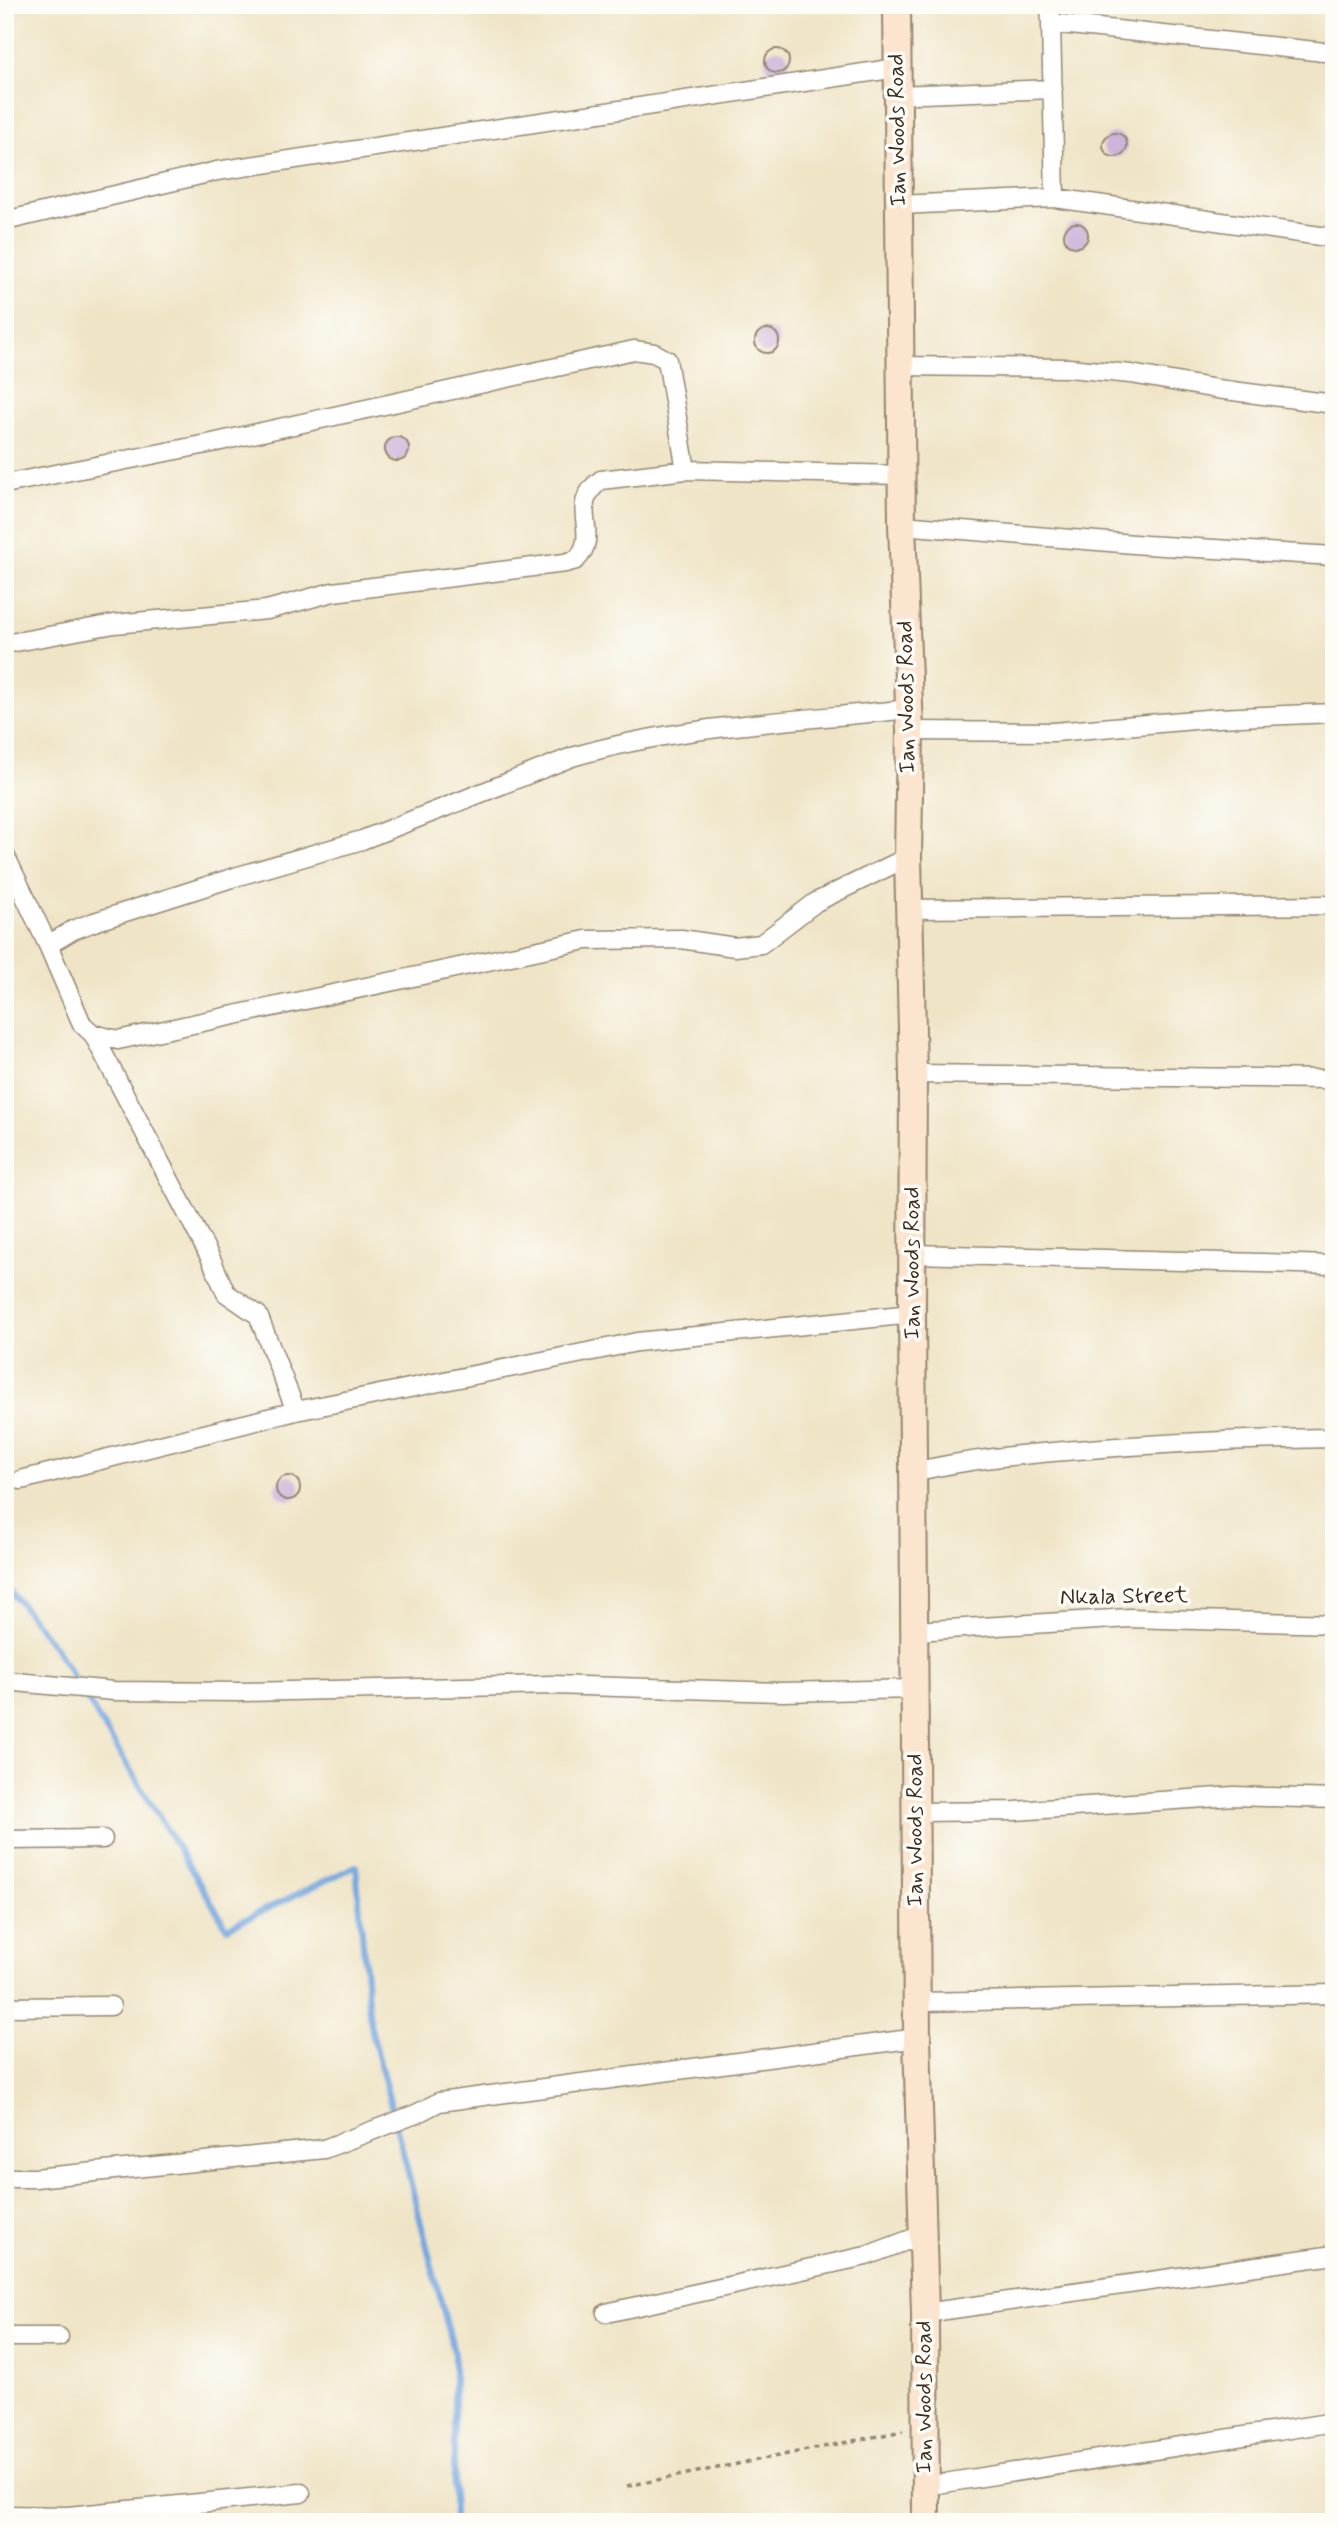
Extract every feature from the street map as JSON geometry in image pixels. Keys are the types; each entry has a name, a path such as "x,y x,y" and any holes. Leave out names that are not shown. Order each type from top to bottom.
{"street":[{"name":"Ian Woods Road","path":"897,5 902,525 909,720 917,2038 925,2313 926,2522"},
{"path":"1055,198 1051,14 1334,53"},
{"path":"5,221 217,171 897,68"},
{"path":"897,95 1053,89"},
{"path":"899,205 1055,198 1334,238"},
{"path":"5,484 212,443 634,350 654,353 667,360 686,470"},
{"path":"900,366 1082,369 1334,404"},
{"path":"5,644 114,624 267,610 333,592 576,560 586,544 584,501 590,488 601,480 686,470 902,475"},
{"path":"902,525 1146,545 1334,556"},
{"path":"48,945 73,930 94,922 362,840 559,762 608,746 699,732 909,720 1054,732 1218,718 1334,713"},
{"path":"5,855 82,1024 93,1034 211,1259 226,1293 258,1315 296,1411"},
{"path":"93,1034 118,1040 586,940 681,939 735,947 761,944 816,902 908,857"},
{"path":"909,909 1334,905"},
{"path":"913,1074 1334,1079"},
{"path":"913,1254 1334,1265"},
{"path":"21,1480 296,1411 637,1342 912,1314"},
{"path":"914,1472 958,1462 1012,1455 1238,1439 1334,1438"},
{"name":"Nkala Street","path":"915,1631 1130,1618 1334,1624"},
{"path":"5,1681 126,1691 241,1692 552,1685 782,1692 915,1689"},
{"path":"916,1812 1014,1811 1234,1797 1334,1799"},
{"path":"5,1840 103,1839"},
{"path":"917,2002 1334,1994"},
{"path":"5,2007 111,2006"},
{"path":"5,2178 35,2178 324,2149 416,2114 439,2102 917,2038"},
{"path":"606,2313 866,2256 922,2235"},
{"path":"925,2313 1334,2255"},
{"path":"5,2337 59,2337"},
{"path":"925,2486 1334,2422"},
{"path":"5,2515 68,2516 301,2493"}],"path":[{"path":"626,2486 925,2426"}],"building":[{"path":"777,49 786,52 789,61 786,70 777,73 768,70 765,61 768,52"},
{"path":"1115,133 1124,136 1127,145 1124,154 1115,157 1106,154 1103,145 1106,136"},
{"path":"1071,223 1081,223 1088,230 1088,240 1081,247 1071,247 1064,240 1064,230"},
{"path":"767,329 776,332 779,341 776,350 767,353 758,350 755,341 758,332"},
{"path":"397,437 406,440 409,449 406,458 397,461 388,458 385,449 388,440"},
{"path":"283,1476 293,1476 300,1483 300,1493 293,1500 283,1500 276,1493 276,1483"}],"waterway":[{"path":"5,1584 56,1649 227,1928 356,1866 370,2024 454,2352 454,2522"}]}
